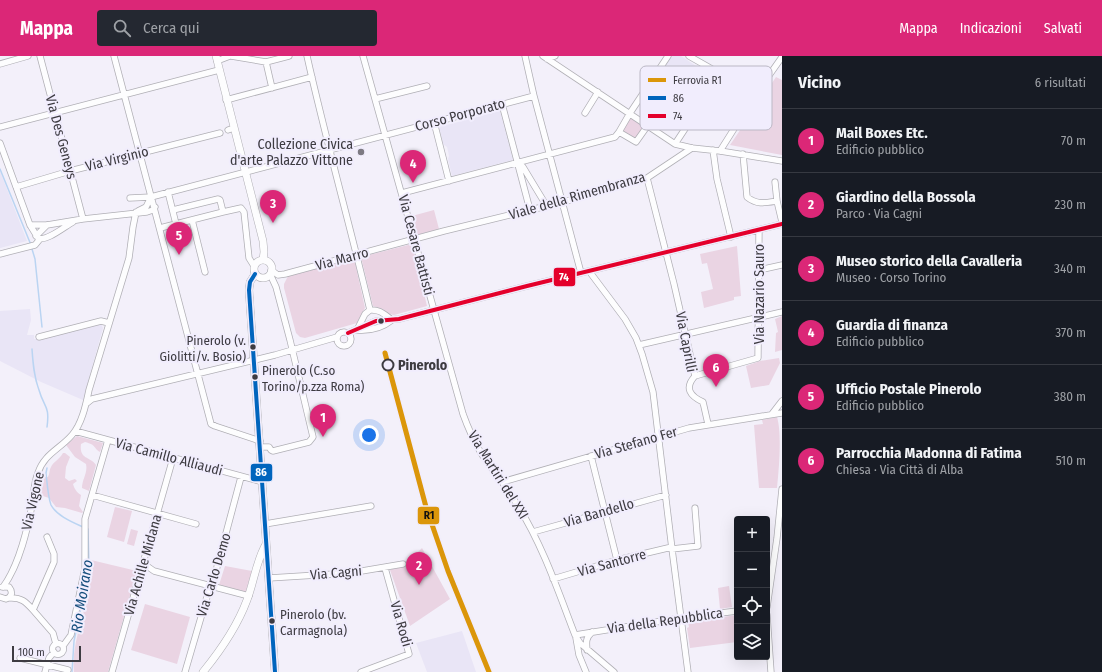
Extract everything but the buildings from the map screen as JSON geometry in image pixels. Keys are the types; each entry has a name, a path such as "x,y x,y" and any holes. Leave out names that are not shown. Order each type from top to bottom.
{"main road":[{"path":"216,58 231,129 245,172 263,240 263,260"},
{"path":"263,260 254,266 255,274 250,282 249,290 275,672"},
{"path":"255,274 263,278 271,272 270,265 263,260"},
{"path":"203,672 228,639 241,615 249,596 266,544"}],"street":[{"path":"0,64 28,56"},
{"name":"Via Des Geneys","path":"40,56 83,219"},
{"path":"114,56 212,425 260,444 269,446 273,451 309,442 312,439 313,433 293,350 271,272"},
{"path":"216,58 230,56 266,62 289,56"},
{"path":"307,56 329,149 370,307 358,330"},
{"name":"Via Cesare Battisti","path":"363,56 434,310"},
{"path":"525,56 534,96 581,273"},
{"path":"545,57 555,56"},
{"path":"661,66 668,56"},
{"path":"689,56 707,66"},
{"path":"545,57 640,120"},
{"path":"772,71 782,57"},
{"path":"266,62 272,88"},
{"path":"0,127 219,70"},
{"path":"226,100 312,77"},
{"path":"375,99 426,86"},
{"path":"585,113 598,92"},
{"name":"Corso Porporato","path":"130,198 151,197 534,96"},
{"path":"402,193 615,137 640,98"},
{"path":"502,104 530,210"},
{"path":"434,122 449,181"},
{"path":"619,132 636,142 644,130"},
{"path":"655,130 675,144 692,148 720,150 782,160"},
{"path":"675,144 684,130"},
{"path":"720,150 733,130"},
{"name":"Via Virginio","path":"16,187 70,171 220,133"},
{"path":"0,143 30,225 38,237"},
{"name":"Viale della Rimembranza","path":"414,239 563,202 647,178 692,148"},
{"path":"712,150 717,179 731,236"},
{"path":"743,154 747,197 752,202 758,203 777,201"},
{"path":"518,163 523,167 546,205"},
{"name":"Via Caprilli","path":"647,178 695,376 690,383 690,393 692,396 703,402 708,424"},
{"path":"86,404 92,399 293,350 337,337 342,332 348,333 358,330 376,321 392,320 434,310 759,230 782,223 777,201 775,182"},
{"path":"168,192 176,224"},
{"path":"136,212 145,209 151,197"},
{"path":"173,210 218,199 220,200 223,212"},
{"path":"146,206 155,207"},
{"path":"30,225 47,225 136,212 147,212 153,210 155,207"},
{"path":"160,228 239,208 243,209 249,258 254,266"},
{"name":"Via Vigone","path":"4,588 24,539 35,482 41,466 49,454 75,431 86,404 129,258 136,212"},
{"path":"192,220 205,272"},
{"path":"38,237 48,237 73,222"},
{"path":"0,254 35,245 38,237 47,225"},
{"name":"Via Nazario Sauro","path":"695,376 758,358 759,230"},
{"name":"Via Marro","path":"271,272 283,275 414,239"},
{"path":"759,270 782,265"},
{"path":"589,271 625,319 639,345 653,392 688,672"},
{"path":"370,307 382,312 392,320"},
{"name":"Via Martiri del XXI","path":"434,310 463,414 472,436 482,454 518,505 533,532 580,644 614,672"},
{"path":"639,345 782,312"},
{"path":"39,337 101,321 109,323"},
{"path":"337,337 338,344 345,346 351,342 351,337 348,333"},
{"path":"89,390 92,399"},
{"name":"Via Stefano Fer","path":"502,482 658,436 708,424 778,414 782,401"},
{"name":"Via Camillo Alliaudi","path":"75,431 263,482"},
{"path":"54,652 57,654 62,652 62,646 71,635 84,575 85,528 87,512 108,440"},
{"path":"591,456 617,560"},
{"name":"Via Achille Midana","path":"112,672 173,458"},
{"name":"Via Carlo Demo","path":"185,672 209,590 212,586 241,477"},
{"path":"770,588 782,489"},
{"path":"92,495 196,524"},
{"name":"Via Bandello","path":"533,532 604,511 666,495"},
{"path":"265,524 371,506"},
{"name":"Via Santorre","path":"553,579 617,560 672,548 698,546 695,508"},
{"path":"33,610 54,565 54,554 47,537"},
{"path":"144,564 154,571 249,596"},
{"name":"Via Cagni","path":"269,578 350,573 403,564"},
{"name":"Via Rodi","path":"361,672 409,654 385,568"},
{"path":"4,588 11,590 12,597"},
{"path":"0,597 4,599 12,597 26,602 53,633 56,644 53,647 54,652 49,658 45,672"},
{"name":"Via della Repubblica","path":"575,635 592,631 734,611"},
{"path":"768,624 771,672"},
{"name":"Via della Repubblica","path":"587,650 587,637 592,631"},
{"name":"Via Martiri del XXI","path":"575,635 579,655 586,672"},
{"path":"56,644 60,644 62,646"},
{"path":"20,658 68,670"}],"shaded area":[{"path":"672,56 681,56 696,66 665,66"},
{"path":"776,77 782,80 782,155 730,145 740,130 772,130 772,83"},
{"path":"500,111 513,160 452,176 447,147 443,144 439,127"},
{"path":"630,117 640,123 641,130 635,140 621,132"},
{"path":"0,171 27,241 0,248"},
{"path":"434,210 439,229 417,235 412,216"},
{"path":"412,244 427,306 394,315 388,314 383,309 373,306 361,257"},
{"path":"737,246 741,296 734,297 734,300 704,308 701,292 713,289 707,263 702,264 700,254"},
{"path":"354,258 365,308 357,323 305,338 300,337 296,333 284,288 284,284 288,276"},
{"path":"30,309 31,320 27,335 34,335 34,339 97,322 101,324 103,328 83,400 41,382 0,361 0,311"},
{"path":"782,316 782,350 775,352 776,333 778,332 775,319"},
{"path":"779,358 780,363 769,385 751,388 746,366 760,361"},
{"path":"777,417 780,441 777,488 759,488 754,425 763,424 762,420"},
{"path":"77,436 103,443 100,452 89,443 85,442 81,444 83,455 96,465 89,491 82,488 86,464 75,457 66,445"},
{"path":"63,453 70,457 66,467 65,478 69,481 75,479 77,481 73,484 78,493 81,495 79,506 83,512 82,513 56,507 49,498 37,494 41,477 48,477 52,465"},
{"path":"115,507 132,511 124,542 107,537"},
{"path":"131,529 138,531 134,546 127,544"},
{"path":"422,548 450,599 410,626 390,570 410,560"},
{"path":"91,560 137,571 108,672 74,672 77,637 91,579"},
{"path":"225,566 252,571 246,592 219,585"},
{"path":"729,586 732,607 720,609 718,588"},
{"path":"145,604 190,617 177,664 131,650"},
{"path":"734,615 734,642 690,648 687,628 689,627 688,622"},
{"path":"462,631 476,672 427,672 416,643"}],"waterway":[{"path":"0,169 31,245"},
{"path":"32,249 35,259 42,327"},
{"path":"32,349 36,380 48,414 47,427"},
{"name":"Rio Moirano","path":"47,468 47,485 51,505 61,515 83,527"},
{"name":"Rio Moirano","path":"72,672 74,641 89,569 88,529 86,528"}],"rail line":[{"name":"R1","path":"385,353 426,507 448,571 489,672"}],"transit line":[{"name":"74","path":"348,333 376,321 399,319 527,286 782,224"},
{"name":"86","path":"255,274 250,282 249,290 275,672"}],"place":[{"name":"Collezione Civica d'arte Palazzo Vittone","path":"361,152"},
{"name":"Guardia di finanza","path":"413,183"},
{"name":"Museo storico della Cavalleria","path":"273,223"},
{"name":"Ufficio Postale Pinerolo","path":"179,255"},
{"name":"Pinerolo (v. Giolitti/v. Bosio)","path":"253,347"},
{"name":"Pinerolo","path":"388,365"},
{"name":"Pinerolo (C.so Torino/p.zza Roma)","path":"255,377"},
{"name":"Parrocchia Madonna di Fatima","path":"716,387"},
{"name":"Mail Boxes Etc.","path":"323,437"},
{"name":"Giardino della Bossola","path":"419,585"},
{"name":"Pinerolo (bv. Carmagnola)","path":"272,621"}]}
